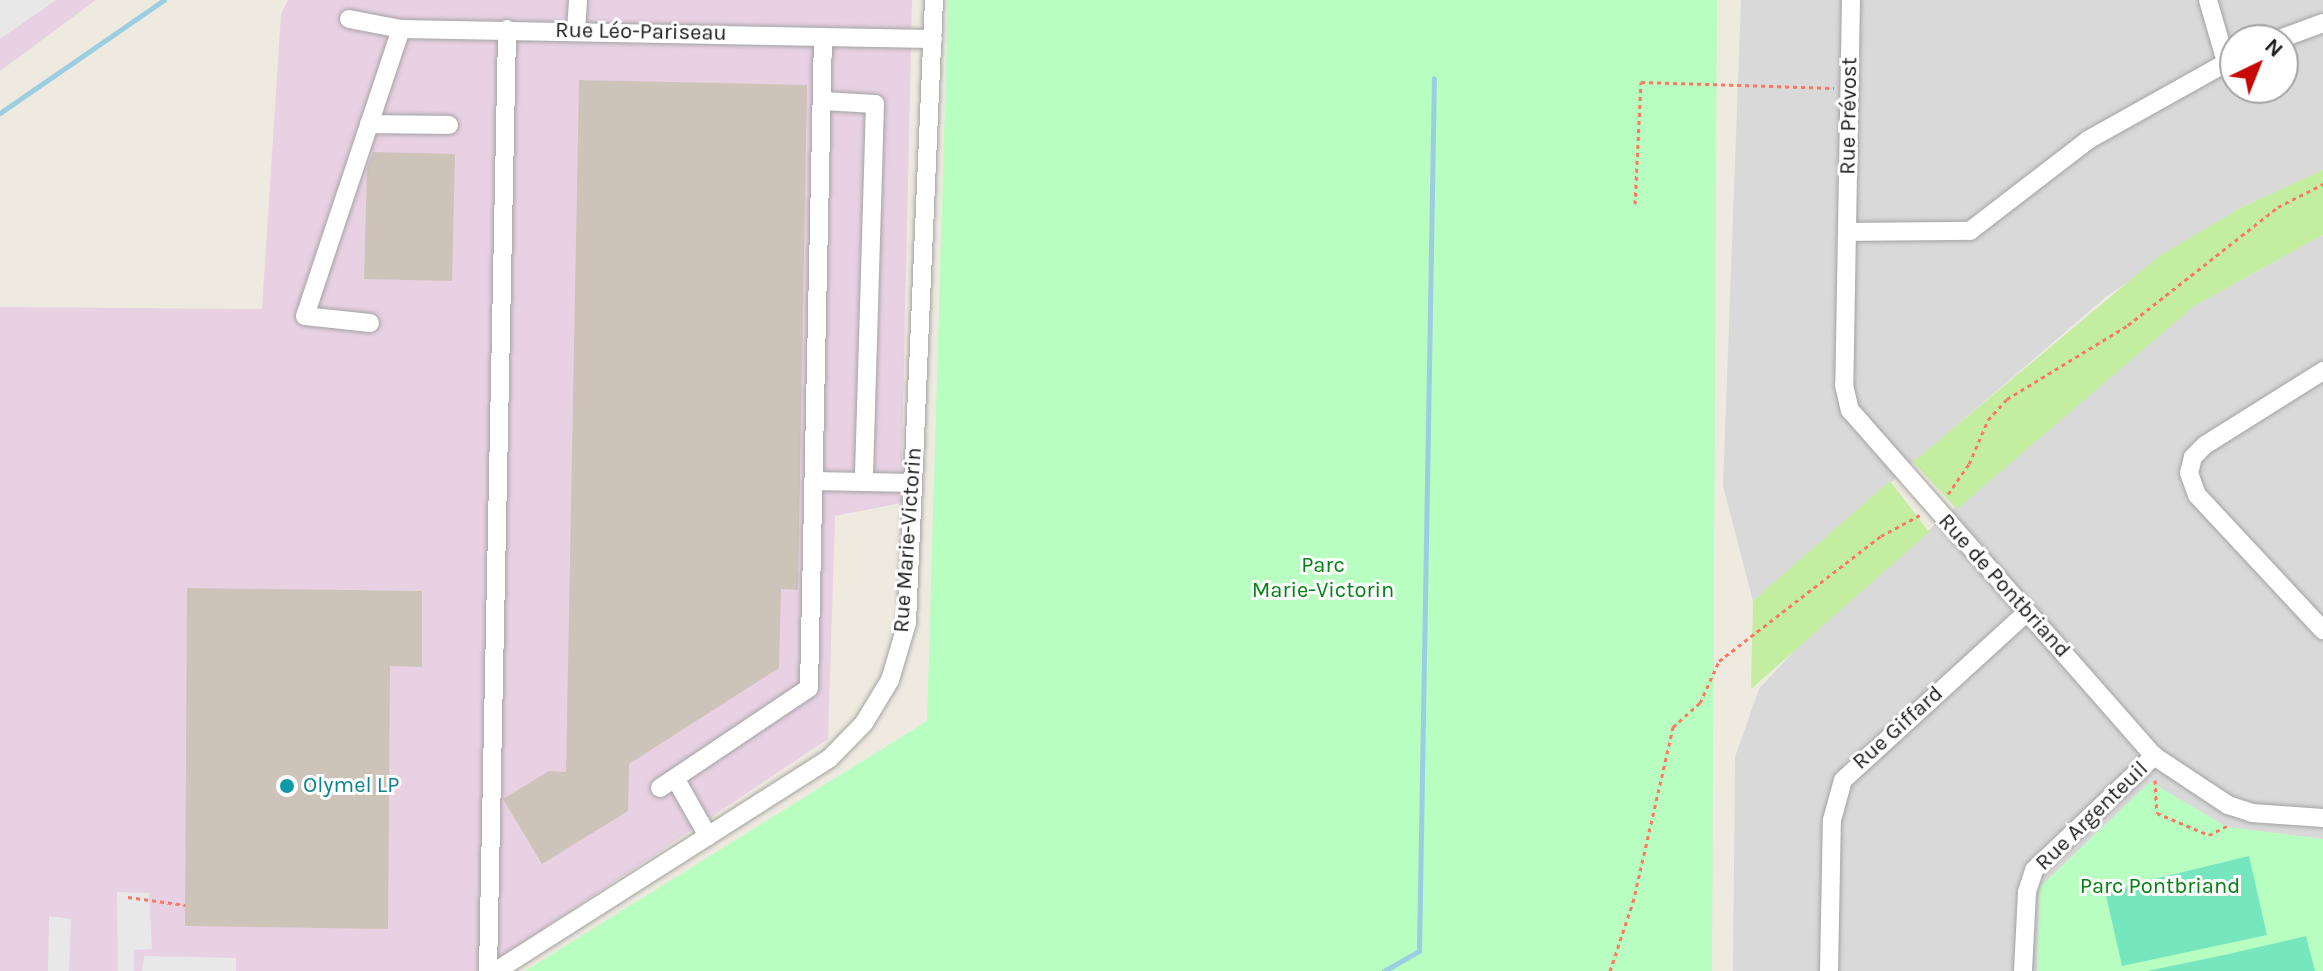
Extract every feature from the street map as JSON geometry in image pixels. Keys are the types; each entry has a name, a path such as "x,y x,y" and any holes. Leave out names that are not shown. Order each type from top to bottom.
{"street":[{"path":"576,30 578,0"},
{"name":"Rue Marie-Victorin","path":"496,971 829,759 864,723 890,680 907,623 934,0"},
{"name":"Rue Prévost","path":"1847,232 1851,0"},
{"path":"2208,0 2219,30"},
{"name":"Rue Léo-Pariseau","path":"349,19 401,29 933,39"},
{"path":"2299,32 2323,23"},
{"path":"370,323 305,316 401,29"},
{"path":"488,971 507,29"},
{"path":"708,836 668,783 809,688 823,37"},
{"path":"1847,232 1970,231 2088,140 2219,66"},
{"path":"822,101 875,104 864,482"},
{"path":"369,124 449,125"},
{"name":"Rue de Pontbriand","path":"1847,232 1846,398 1857,421 2154,756 2190,784 2252,813 2323,818"},
{"path":"2323,371 2205,445 2193,457 2189,473 2197,495 2323,630"},
{"path":"813,481 913,483"},
{"name":"Rue Giffard","path":"1829,971 1833,811 1843,780 2027,612"},
{"name":"Rue Argenteuil","path":"2023,971 2026,899 2034,870 2154,756"}],"path":[{"path":"1635,204 1641,82 1849,89"},
{"path":"1610,971 1633,902 1671,733 1703,697 1716,665 1881,536 1933,506 1959,481 1988,420 2007,399 2128,325 2278,207 2323,184"},
{"path":"2154,756 2157,813 2209,835 2252,813"},
{"path":"128,897 185,905"}],"shaded area":[{"path":"0,0 96,0 0,71"},
{"path":"0,0 56,0 0,39"},
{"path":"288,0 912,0 901,503 835,516 828,739 480,971 0,971 0,307 262,309 281,14"},
{"path":"1741,0 2323,0 2323,170 2240,208 2107,296 1753,601 1723,486"},
{"path":"2323,235 2323,839 2227,827 2150,782 2040,887 2037,971 1733,971 1735,757 1759,689 1817,626 2142,347 2194,306"},
{"path":"117,892 149,893 152,949 134,950 134,971 118,971"},
{"path":"49,916 71,919 69,971 48,971"},
{"path":"144,956 236,958 236,971 142,971"}],"green space":[{"name":"Parc Marie-Victorin","path":"948,0 1717,0 1712,971 525,971 927,721"},
{"path":"2323,170 2323,235 2194,306 1957,509 1913,462 2158,257 2240,208"},
{"path":"1890,481 1929,532 1751,689 1753,601"},
{"name":"Parc Pontbriand","path":"2150,782 2227,827 2323,839 2323,971 2037,971 2040,887"},
{"path":"2249,856 2267,935 2122,966 2105,891"},
{"path":"2306,936 2315,971 2147,971 2229,954"}],"building":[{"path":"579,80 807,85 798,590 781,589 779,668 629,764 628,811 542,864 503,799 549,771 566,772"},
{"path":"373,152 455,154 452,281 364,279 367,169"},
{"name":"Olymel LP","path":"187,588 422,591 422,667 390,666 388,929 185,926"}],"waterway":[{"path":"0,113 164,0"},
{"path":"1384,971 1419,951 1434,78"}],"place":[{"name":"Olymel LP","path":"287,786"}]}
